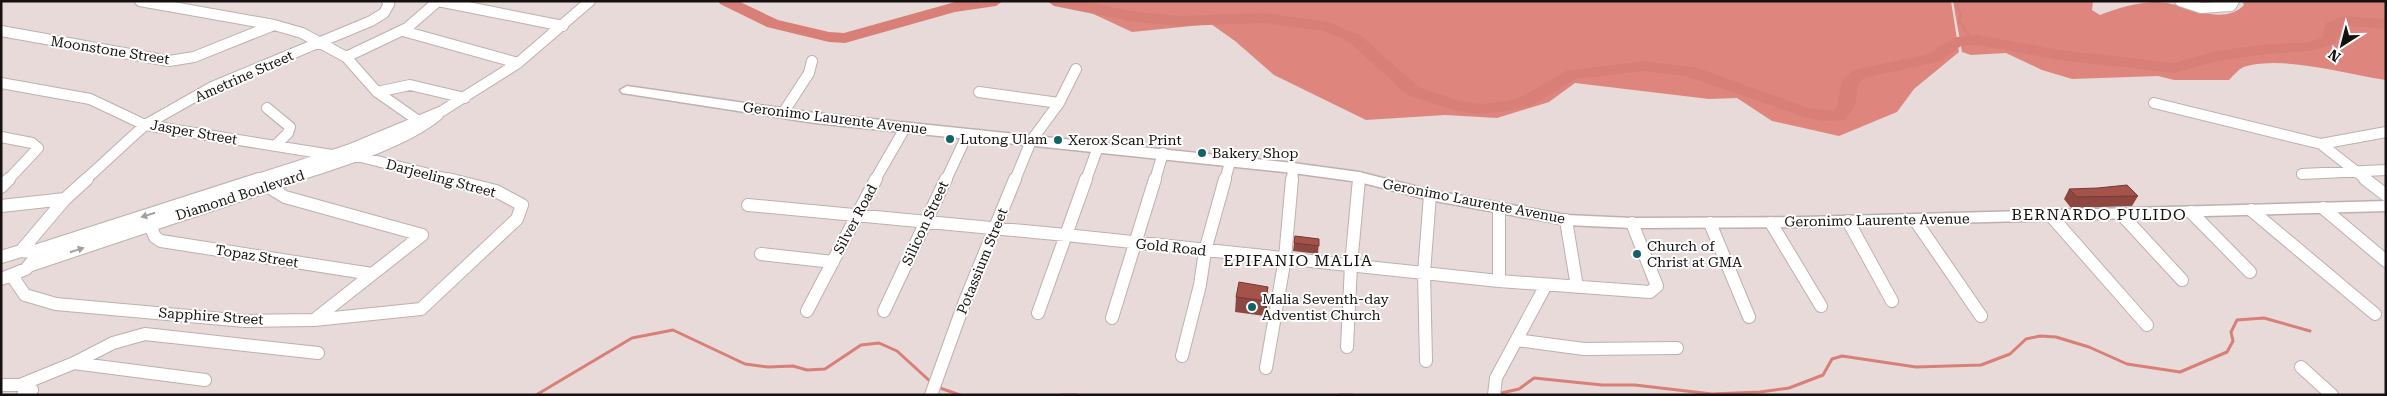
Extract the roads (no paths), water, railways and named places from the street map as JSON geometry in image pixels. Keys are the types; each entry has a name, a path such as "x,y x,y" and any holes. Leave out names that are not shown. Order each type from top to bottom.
{"street":[{"path":"140,1 274,25 302,34 346,58 377,92 421,123"},
{"name":"Ametrine Street","path":"26,252 66,199 146,125 212,87 372,21 384,13 389,4 387,1"},
{"path":"346,58 403,32 425,17 438,1 563,26"},
{"name":"Diamond Boulevard","path":"7,277 31,265 357,156 465,98 518,63 590,1"},
{"path":"2180,1 2201,8 2231,6 2234,1"},
{"path":"2209,1 2220,8"},
{"name":"Moonstone Street","path":"1,31 176,61 194,57 274,25"},
{"path":"403,32 518,63"},
{"path":"783,113 809,73 812,62"},
{"name":"Potassium Street","path":"933,389 994,228 1031,141 1059,103 1076,69"},
{"name":"Jasper Street","path":"1,84 90,99 146,125 332,155"},
{"path":"377,92 410,85 465,98"},
{"name":"Geronimo Laurente Avenue","path":"627,90 783,113 905,128 1098,147 1360,177 1430,195 1566,220 1632,223 1771,223 2052,217 2386,206"},
{"path":"979,92 1059,103"},
{"path":"2154,103 2321,144 2386,132"},
{"path":"267,108 290,127 288,133 275,146"},
{"name":"Diamond Boulevard","path":"1,257 26,252 332,155 421,123"},
{"name":"Silver Road","path":"807,311 856,216 905,128"},
{"name":"Silicon Street","path":"884,311 967,135"},
{"path":"1,137 32,143 38,148 1,187"},
{"path":"2321,144 2386,195"},
{"path":"1038,313 1098,147"},
{"path":"1112,318 1163,154"},
{"name":"Darjeeling Street","path":"332,155 357,156 496,192 522,205 517,219 421,309"},
{"path":"1182,356 1200,285 1205,251 1230,162"},
{"path":"1266,368 1285,258 1286,224 1293,168"},
{"path":"2302,174 2386,170"},
{"path":"1347,347 1351,265 1360,177"},
{"path":"267,186 285,197 422,235 314,320"},
{"path":"1426,361 1424,273 1430,195"},
{"path":"1,206 66,199"},
{"name":"Gold Road","path":"748,205 1066,235 1499,281 1577,287"},
{"path":"2323,208 2386,261"},
{"path":"1499,209 1499,281"},
{"path":"2251,210 2374,314"},
{"path":"2191,212 2250,272"},
{"path":"2122,215 2182,280"},
{"path":"2052,217 2147,325"},
{"path":"1566,220 1577,287 1650,292 1655,290 1657,286 1632,223"},
{"path":"1915,220 1981,316"},
{"path":"1848,221 1892,301"},
{"path":"1710,223 1749,317"},
{"path":"1771,223 1821,306"},
{"name":"Topaz Street","path":"150,225 155,238 161,241 372,274"},
{"path":"26,252 35,258 31,265"},
{"path":"761,254 833,262"},
{"name":"Sapphire Street","path":"7,277 25,295 56,304 245,321 314,320 421,309"},
{"path":"1494,395 1496,378 1546,285"},
{"path":"1,385 21,390 113,343 145,334 318,353"},
{"path":"1517,340 1584,349 1677,348"},
{"path":"74,362 205,380"},
{"path":"2301,367 2332,395"}],"waterway":[{"path":"725,1 773,24 829,37 845,38 955,7 996,1"},
{"path":"1054,1 1072,3 1129,16 1179,21 1265,18 1328,27 1354,38 1413,91 1456,106 1481,109 1506,106 1527,101 1572,75 1644,66 1692,72 1804,112 1823,116 1839,116 1846,106 1850,81 1859,74 1935,58 1957,42 1977,40 2060,55 2174,68 2217,56 2267,49 2307,48 2328,41 2332,35 2332,26 2345,21 2386,24"},
{"path":"1959,1 1957,6 1961,14 1959,21 1969,35 1977,40"},
{"path":"1497,394 1519,389 1534,378 1602,385 1635,385 1712,394 1760,392 1789,388 1823,375 1832,359 1842,356 1916,367 1981,365 2010,354 2026,339 2040,336 2056,337 2089,347 2127,364 2180,372 2227,352 2233,341 2231,332 2237,320 2264,318 2310,331"},
{"path":"536,395 632,338 673,330 745,364 768,367 793,366 807,370 825,369 861,345 879,343 897,351 932,383"},
{"path":"937,387 960,395"},
{"path":"1061,395 1077,395"},
{"path":"1339,395 1353,395"}],"place":[{"name":"Lutong Ulam","path":"950,139"},
{"name":"Xerox Scan Print","path":"1058,140"},
{"name":"Bakery Shop","path":"1202,153"},
{"name":"Church of Christ at GMA","path":"1637,254"},
{"name":"Malia Seventh-day Adventist Church","path":"1252,307"}],"district":[{"name":"BERNARDO PULIDO","path":"2099,214"},
{"name":"EPIFANIO MALIA","path":"1298,260"}]}
